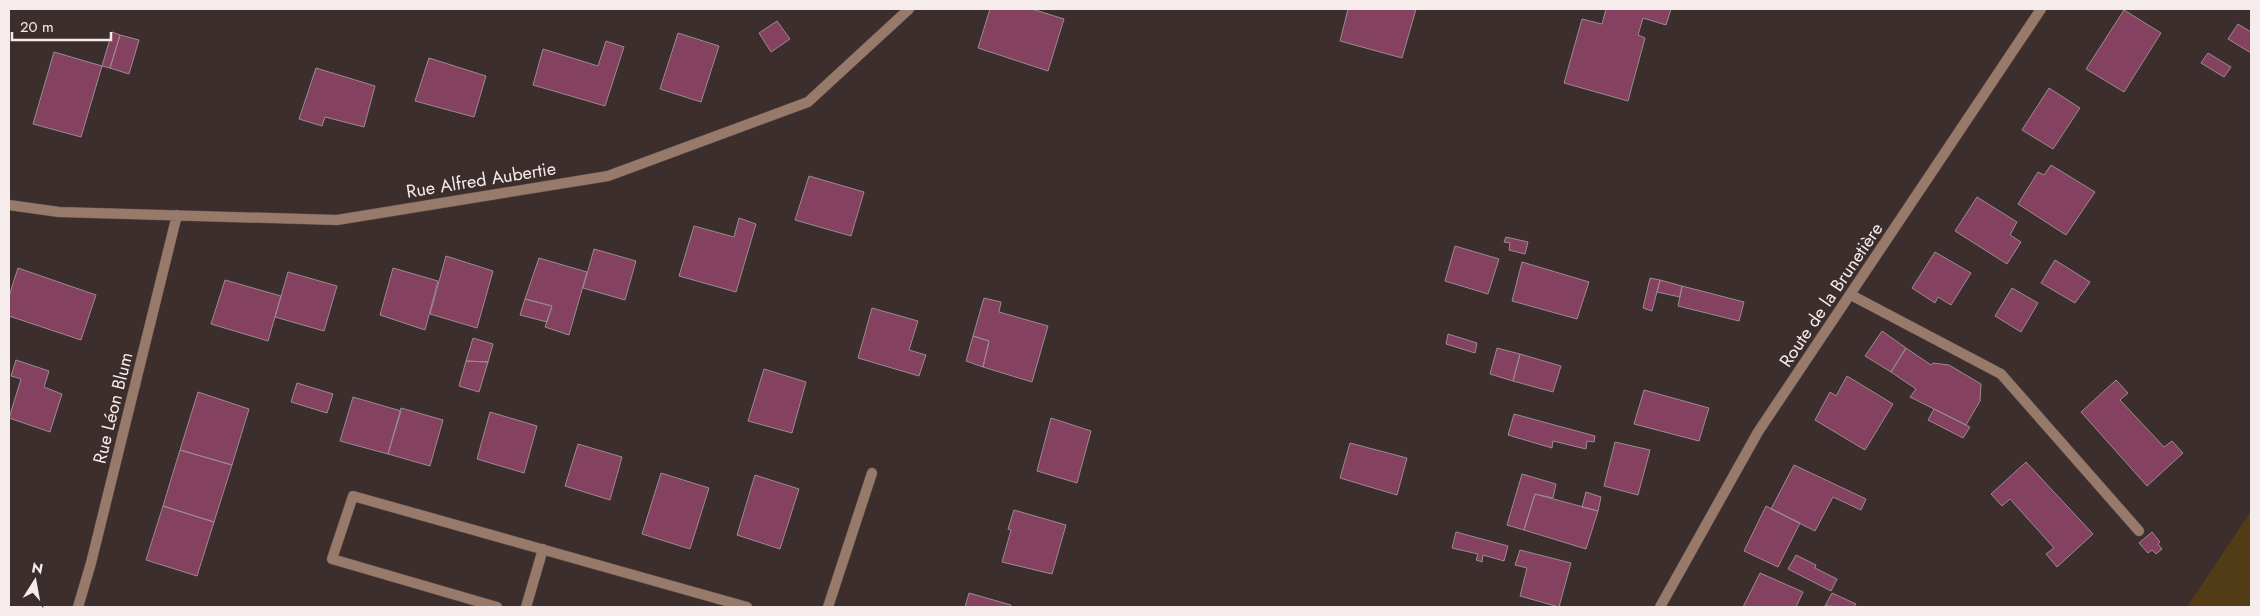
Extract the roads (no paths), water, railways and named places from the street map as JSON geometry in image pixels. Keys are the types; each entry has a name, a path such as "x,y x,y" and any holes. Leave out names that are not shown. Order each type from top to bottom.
{"street":[{"name":"Rue Alfred Aubertie","path":"9,205 59,212 337,220 608,176 808,102 909,9"},
{"name":"Route de la Brunetière","path":"1660,607 1758,432 2041,9"},
{"name":"Rue Léon Blum","path":"78,607 91,563 177,215"},
{"path":"1851,295 2001,374 2139,532"},
{"path":"828,607 872,473"},
{"path":"497,607 332,559 353,496 746,607"},
{"path":"526,607 543,549"}]}
